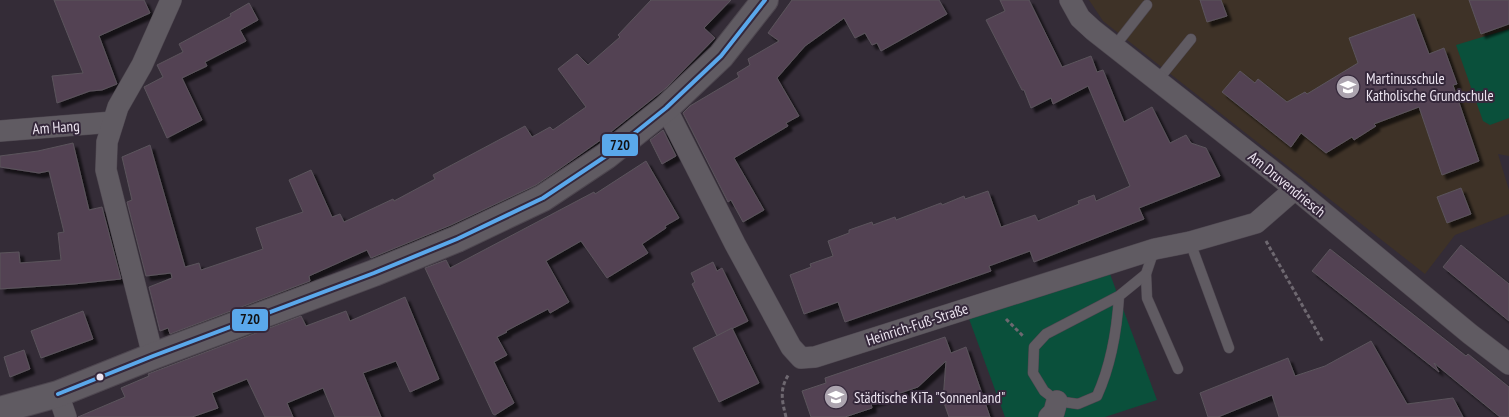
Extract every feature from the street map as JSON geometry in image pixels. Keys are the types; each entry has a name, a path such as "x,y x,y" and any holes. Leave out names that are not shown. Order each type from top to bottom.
{"street":[{"path":"153,356 106,170 108,142 118,107 142,65 171,0"},
{"path":"0,410 62,406 153,356 374,273 474,231 543,198 606,156 666,108 722,56 765,0"},
{"name":"Am Druvendriesch","path":"1070,0 1080,18 1114,47 1295,190 1509,364"},
{"path":"666,108 791,347 801,358"},
{"name":"Am Hang","path":"0,131 113,122"},
{"name":"Heinrich-Fuß-Straße","path":"801,358 815,357 1155,249 1190,242 1256,223 1295,190"}],"lane":[{"path":"1114,47 1147,5"},
{"path":"1157,81 1191,39"},
{"path":"1190,242 1229,348"},
{"path":"1155,249 1146,274 1147,298 1178,369"},
{"path":"1119,296 1118,325 1104,379 1097,396 1078,404 1053,409 1033,373 1034,347 1046,334 1119,296 1146,274"}],"path":[{"path":"1256,223 1323,342"},
{"path":"988,301 1034,347"},
{"path":"786,417 781,398 784,382 801,358"}],"shaded area":[{"name":"Martinusschule Katholische Grundschule","path":"1089,0 1509,0 1509,156 1498,154 1509,190 1509,214 1455,235 1425,274 1103,21"}],"green space":[{"path":"1509,29 1509,118 1490,125 1483,121 1456,45"},
{"path":"1110,274 1157,400 1105,417 1005,417 968,316"}],"building":[{"path":"54,0 144,0 150,13 99,36 117,84 57,103 52,76 83,73"},
{"path":"651,0 731,0 704,28 715,38 666,88 602,139 536,185 451,225 371,258 367,250 309,276 310,281 170,334 168,328 160,331 149,287 172,278 171,273 146,276 127,202 132,200 122,157 150,145 185,267 199,263 201,270 263,249 256,228 303,212 289,180 311,170 332,217 340,214 344,222 393,199 394,201 435,179 433,175 525,126 532,137 550,127 553,130 586,107 558,69 577,54 588,65 620,37 618,35"},
{"path":"792,0 939,0 947,14 881,51 877,43 872,45 865,33 855,38 844,18 805,46 777,78 799,116 786,123 788,126 734,158 764,210 743,222 731,200 728,202 683,113 690,106 739,77 737,73 750,65 748,59 779,41 768,33"},
{"path":"1000,0 1029,0 1062,67 1091,56 1097,72 1103,70 1124,122 1152,107 1170,143 1186,135 1191,143 1206,148 1220,176 1139,208 1144,219 1034,262 1030,251 989,266 991,271 845,322 838,302 804,314 790,275 811,267 810,264 833,256 828,241 849,233 849,230 872,222 873,225 895,217 896,220 941,203 942,205 964,196 965,199 988,191 1001,227 1035,215 1038,221 1079,204 1078,201 1094,195 1096,201 1130,186 1088,86 1053,104 1051,98 1031,108 1024,90 1022,90 986,20 1005,11"},
{"path":"1200,0 1221,0 1227,16 1207,22"},
{"path":"1469,0 1509,0 1509,24 1481,34"},
{"path":"249,3 258,20 240,30 246,41 205,62 207,66 182,78 202,120 167,138 144,87 163,77 157,65 183,52 179,44 231,16 230,14"},
{"path":"1414,14 1429,54 1444,48 1457,84 1453,85 1479,161 1442,175 1419,107 1374,124 1376,126 1354,140 1352,137 1326,153 1301,133 1291,147 1222,92 1240,71 1255,83 1258,79 1287,102 1305,92 1307,94 1358,63 1349,38"},
{"path":"663,130 676,156 662,164 650,140"},
{"path":"73,143 89,210 102,207 121,279 0,289 0,253 19,252 20,263 61,260 58,233 64,232 49,171 39,173 0,167 0,156 38,151"},
{"path":"646,161 679,218 665,226 666,228 642,244 648,253 607,278 581,241 546,261 569,302 550,313 548,309 497,337 507,355 494,362 514,403 495,415 493,414 425,268 446,260 450,268 594,192 595,194"},
{"path":"1461,188 1471,214 1447,223 1437,197"},
{"path":"1461,245 1509,284 1509,321 1443,267"},
{"path":"1330,249 1466,356 1468,354 1509,387 1509,417 1500,417 1434,363 1439,372 1312,271"},
{"path":"713,262 717,271 722,268 748,321 717,336 692,284 695,282 691,273"},
{"path":"405,297 439,379 410,392 396,361 363,373 381,417 335,417 323,388 287,403 293,417 265,417 247,379 212,393 218,408 192,417 78,417 125,397 121,388 149,376 148,374 301,316 306,326 346,311 350,321"},
{"path":"83,311 93,339 41,358 31,331"},
{"path":"732,328 759,383 719,402 693,348"},
{"path":"945,337 951,353 966,347 990,417 949,417 943,400 946,361 918,387 871,403 872,408 845,417 811,417 802,391 826,383 825,378"},
{"path":"1371,341 1407,404 1453,398 1463,417 1279,417 1272,395 1218,417 1208,417 1200,393 1288,358 1295,376 1325,366"},
{"path":"24,350 30,369 10,377 4,357"}],"transit line":[{"name":"720","path":"58,394 153,356 374,273 457,239 543,198 606,156 666,108 721,56 765,0"}],"place":[{"name":"Martinusschule Katholische Grundschule","path":"1348,87"},
{"name":"Städtische KiTa \"Sonnenland\"","path":"836,397"}]}
